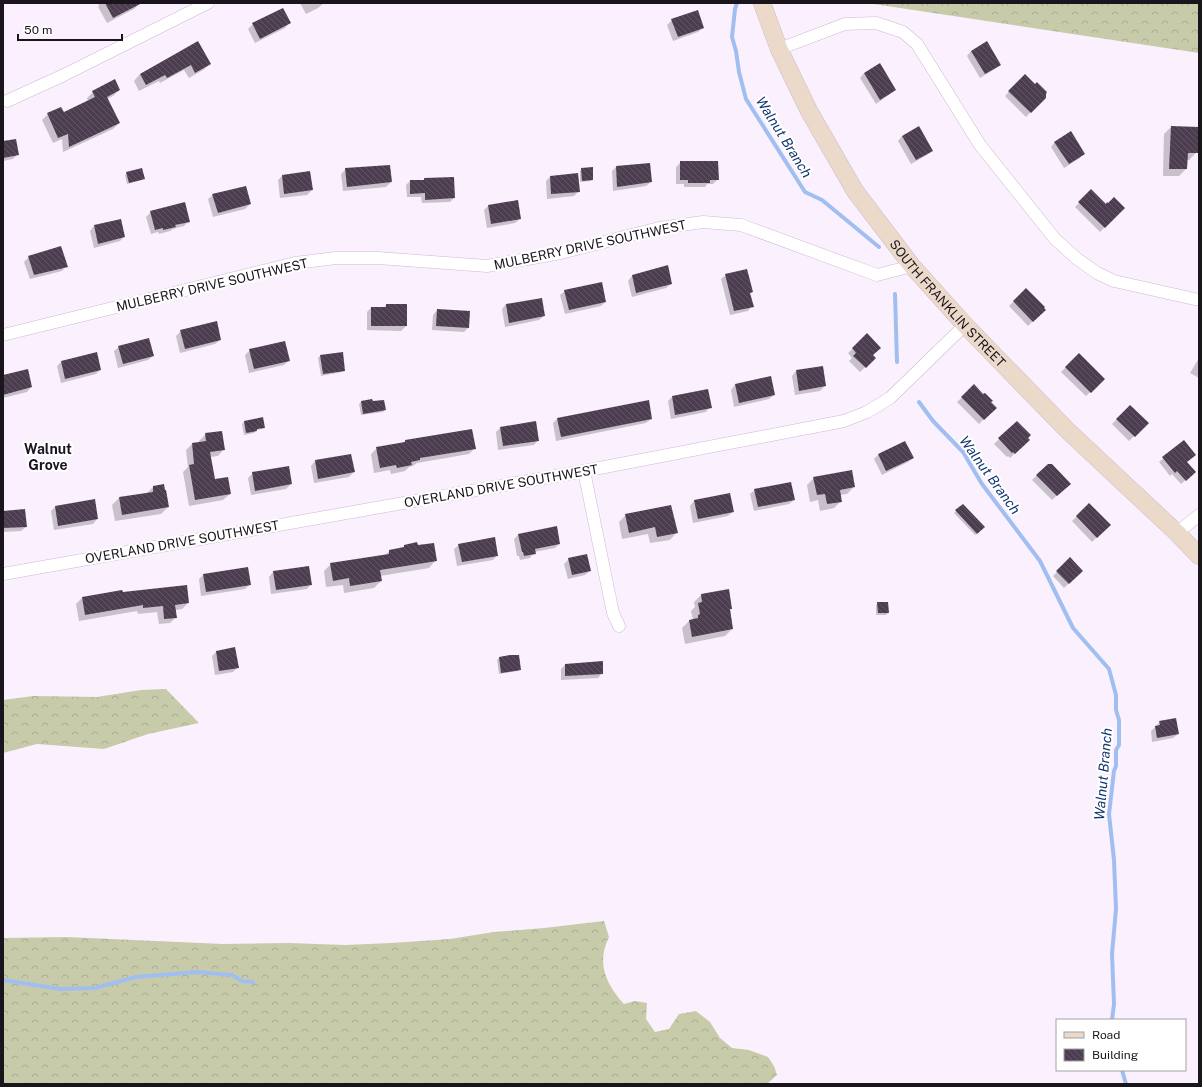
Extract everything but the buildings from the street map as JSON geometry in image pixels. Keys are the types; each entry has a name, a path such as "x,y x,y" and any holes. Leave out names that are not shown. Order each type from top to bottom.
{"main road":[{"name":"SOUTH FRANKLIN STREET","path":"762,3 779,49 808,111 855,190 912,266 965,326 1067,430 1199,556"}],"street":[{"path":"7,101 64,75 208,3"},
{"path":"779,49 845,24 876,22 904,32 917,44 980,146 1055,239 1076,258 1097,273 1114,281 1199,300"},
{"name":"MULBERRY DRIVE SOUTHWEST","path":"3,335 295,263 336,258 378,258 487,266 561,253 659,228 703,222 741,225 877,275 912,266"},
{"name":"OVERLAND DRIVE SOUTHWEST","path":"3,574 584,471 844,421 867,412 890,398 965,326"},
{"path":"584,471 613,613 619,626"},
{"path":"1177,534 1199,515"}],"green space":[{"path":"867,3 1199,3 1199,53"},
{"path":"166,689 199,723 148,734 104,749 37,744 3,753 3,700 33,696 97,697 141,690"},
{"path":"604,921 609,937 603,956 603,964 608,981 612,989 624,1004 635,1001 647,1003 646,1019 655,1032 669,1029 679,1014 696,1011 710,1022 720,1038 732,1048 749,1050 768,1057 774,1066 777,1075 767,1084 3,1084 3,938 66,937 223,944 289,943 345,945 450,939 494,932"}],"waterway":[{"name":"Walnut Branch","path":"737,3 732,37 746,99 805,192 822,200 879,247"},
{"name":"Walnut Branch","path":"895,294 897,362"},
{"name":"Walnut Branch","path":"919,402 933,421 963,452 982,484 1040,561 1073,628 1109,669 1116,695 1116,710 1119,720 1119,745 1116,750 1116,766 1114,771 1109,814 1114,860 1116,909 1112,954 1114,1004 1112,1019"},
{"path":"3,980 60,989 95,988 136,977 197,972 232,975 242,981 253,982"},
{"name":"Walnut Branch","path":"1122,1071 1126,1084"}],"district":[{"name":"Walnut Grove","path":"48,458"}]}
